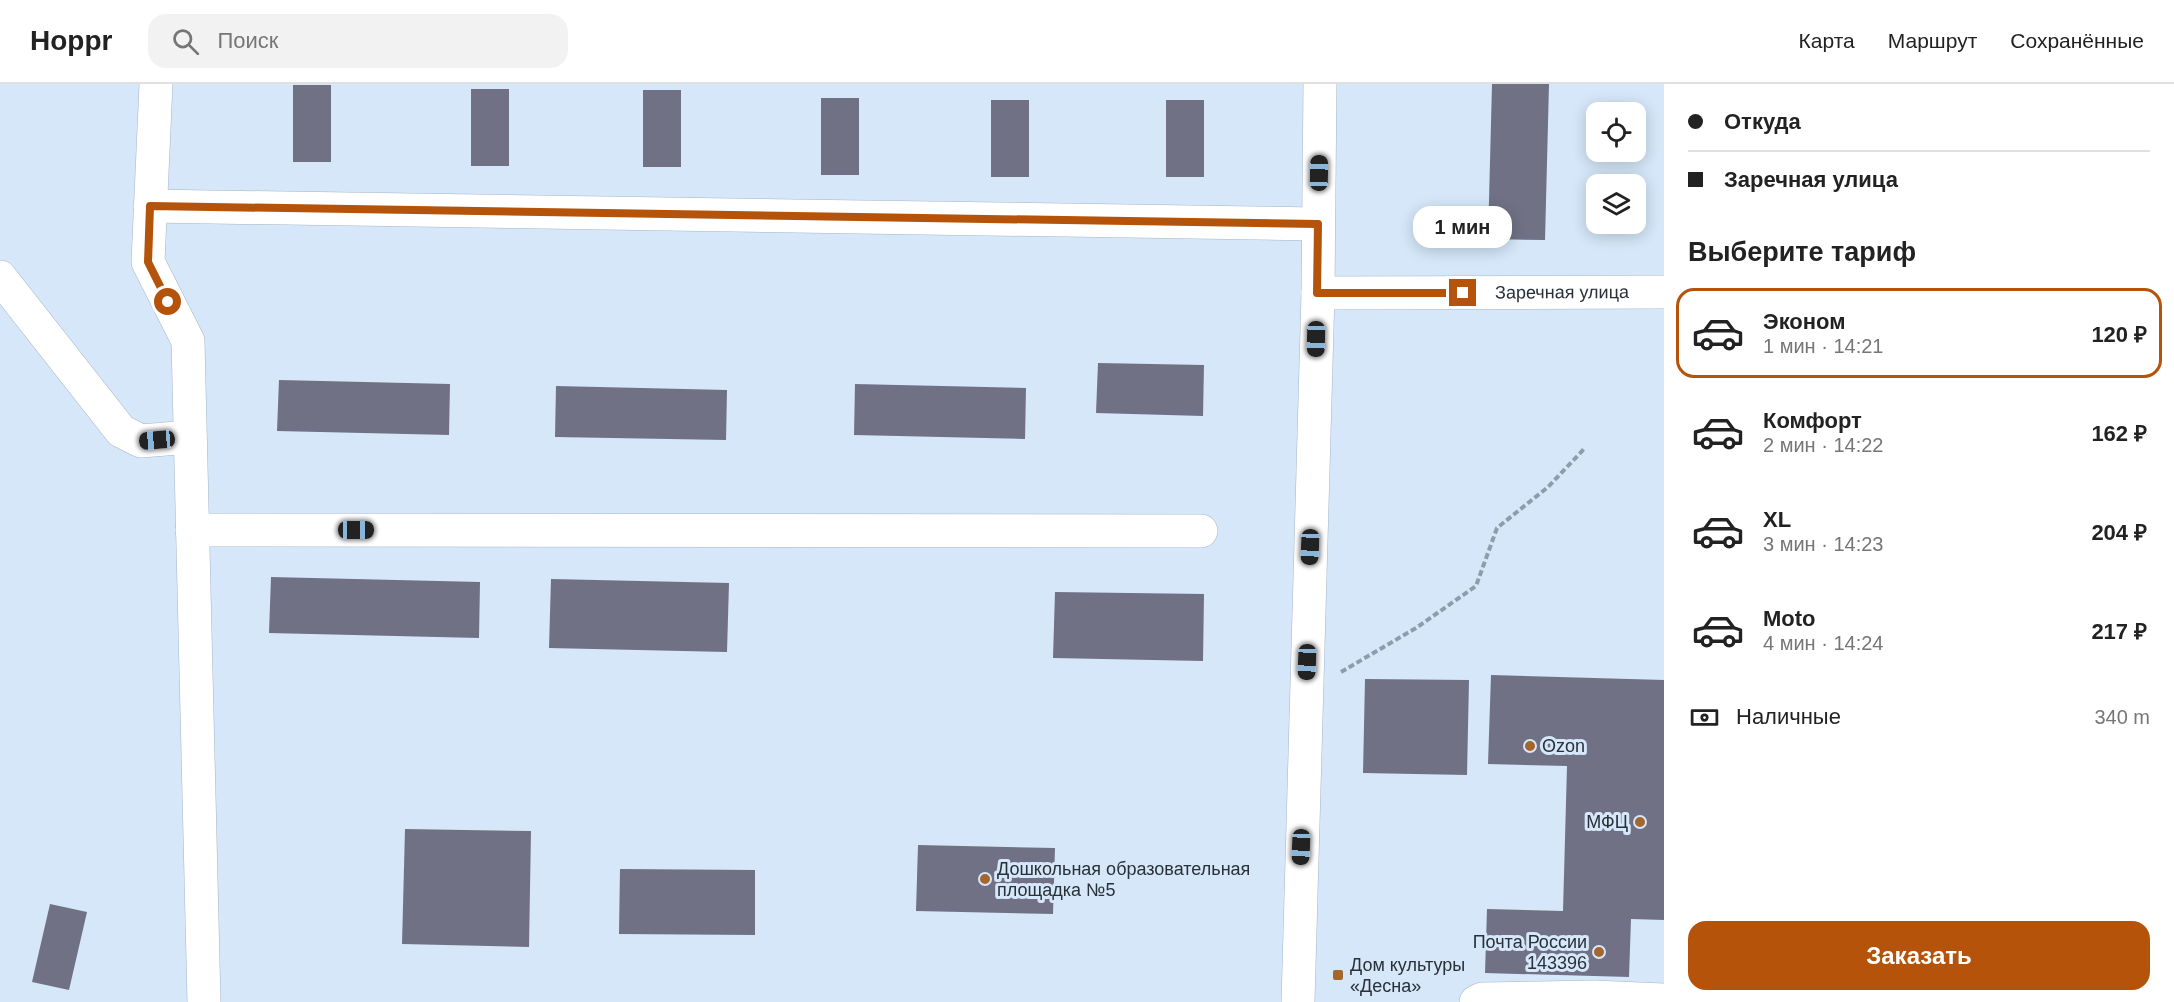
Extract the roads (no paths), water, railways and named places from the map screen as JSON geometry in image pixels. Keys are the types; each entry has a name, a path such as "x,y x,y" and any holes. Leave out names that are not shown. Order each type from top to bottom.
{"street":[{"path":"156,84 148,262 188,341 204,1002"},
{"path":"1298,1002 1317,293 1320,84"},
{"path":"150,206 1318,224"},
{"path":"0,277 121,431 141,441 190,436"},
{"name":"Заречная улица","path":"1317,293 1664,292"},
{"path":"192,530 1201,531"},
{"path":"1476,1002 1482,999 1594,997 1664,1000"}],"place":[{"name":"Ozon","path":"1530,746"},
{"name":"МФЦ","path":"1640,822"},
{"name":"Дошкольная образовательная площадка №5","path":"985,879"},
{"name":"Почта России 143396","path":"1599,952"},
{"name":"Дом культуры «Десна»","path":"1338,975"}]}
